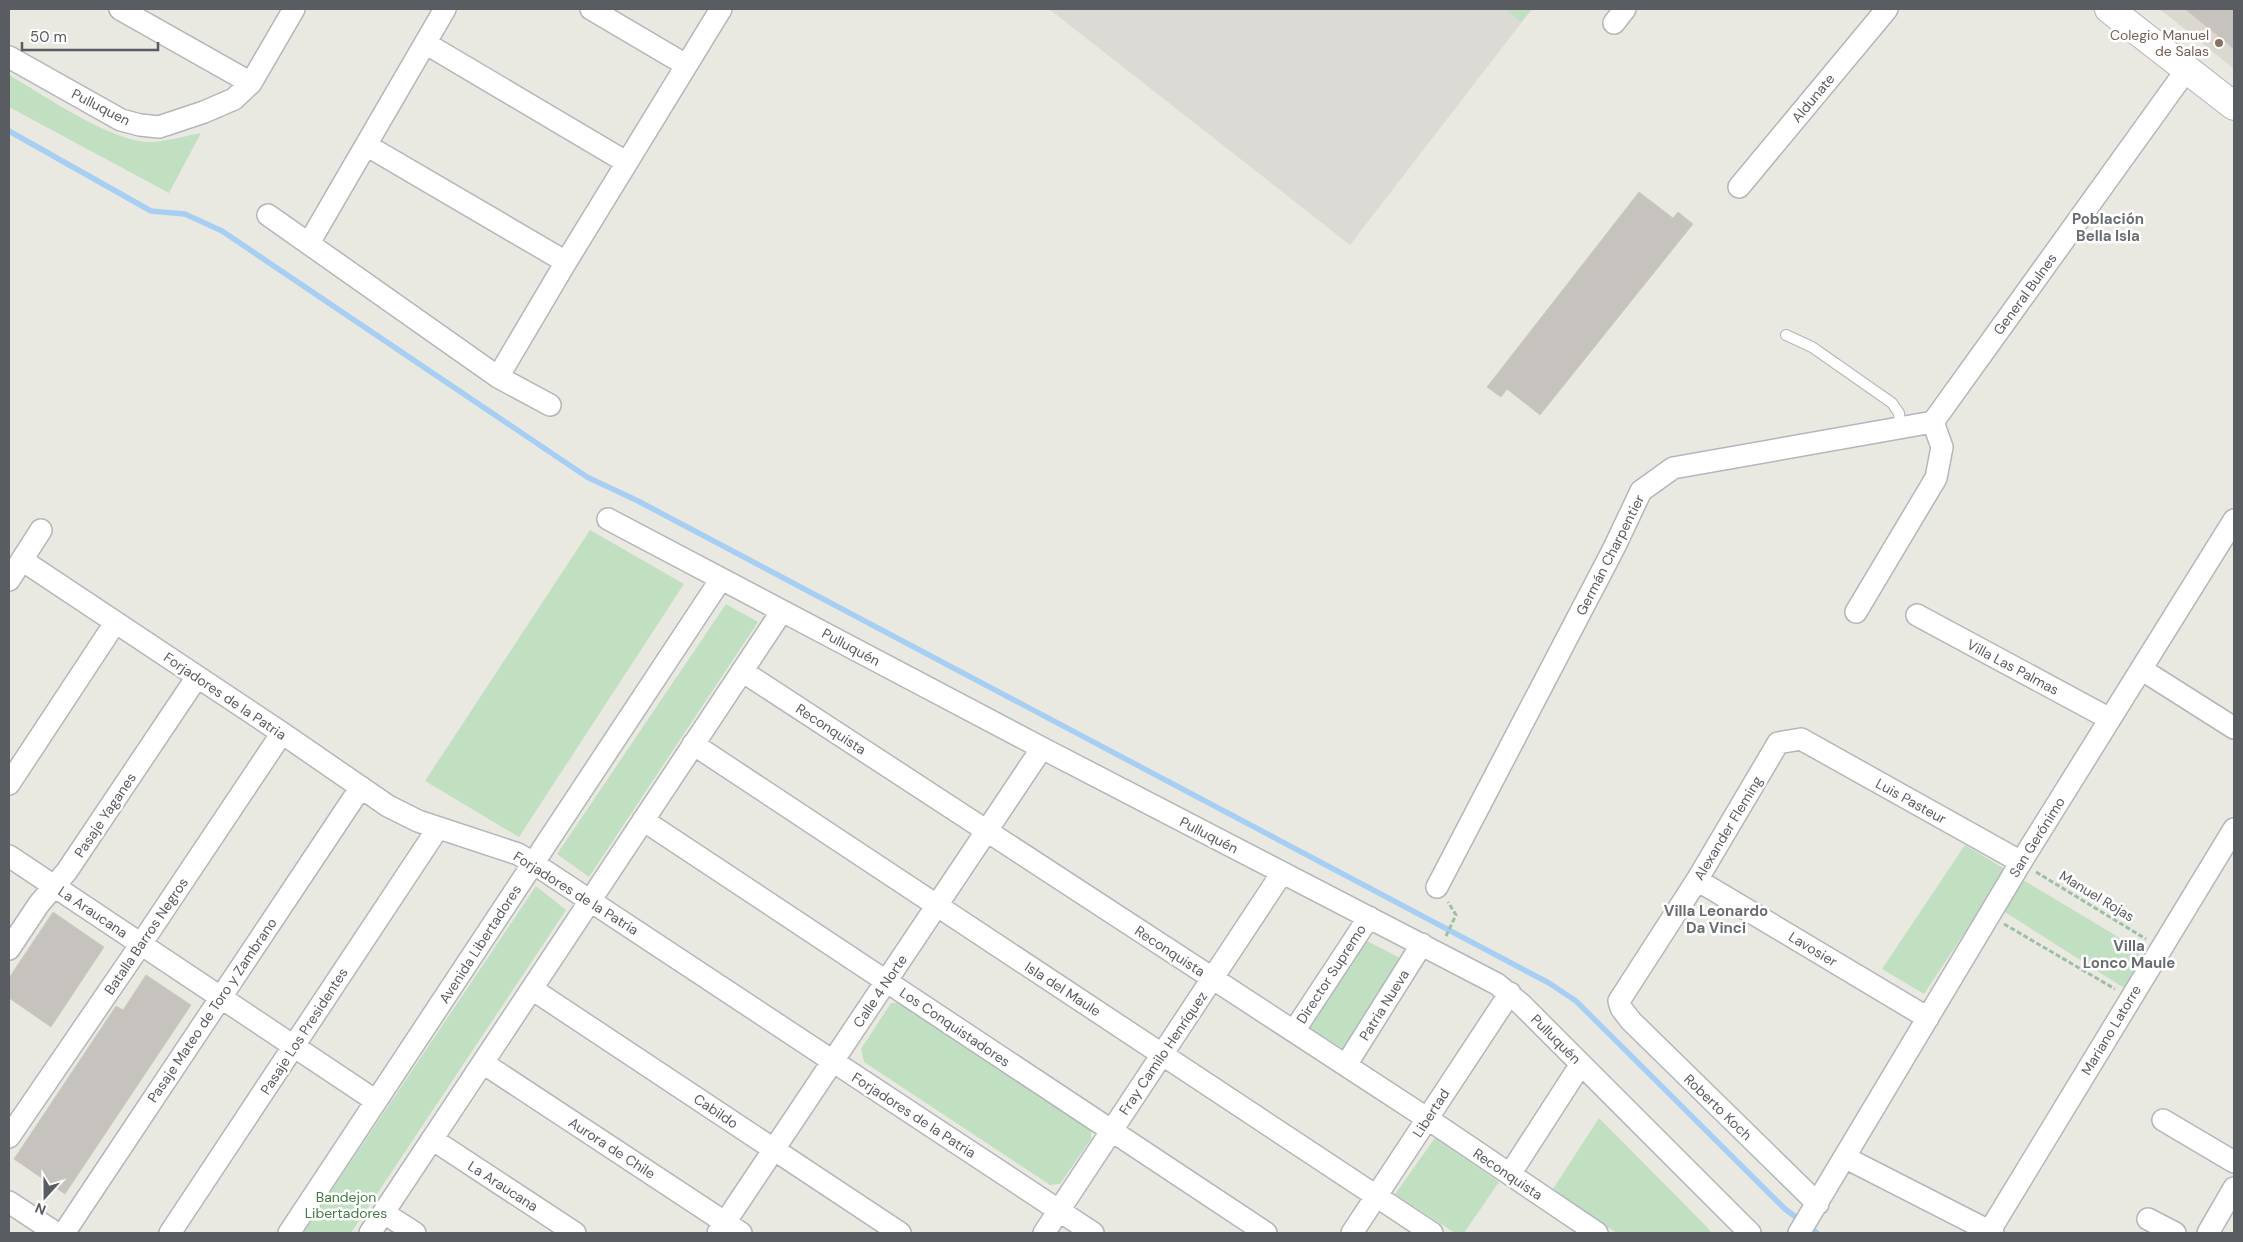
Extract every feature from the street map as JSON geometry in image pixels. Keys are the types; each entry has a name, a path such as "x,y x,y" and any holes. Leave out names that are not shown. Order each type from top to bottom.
{"main road":[{"path":"2109,9 2234,106"}],"street":[{"path":"120,9 251,83"},
{"name":"Pulluquen","path":"9,57 121,120 158,127 204,112 234,99 251,83 294,9"},
{"path":"308,243 445,9"},
{"path":"591,9 686,65"},
{"path":"498,377 720,9"},
{"name":"Aldunate","path":"1739,187 1887,9"},
{"path":"425,44 626,162"},
{"name":"General Bulnes","path":"1933,422 2187,69"},
{"path":"366,145 566,262"},
{"path":"268,215 498,377 550,406"},
{"path":"1856,612 1936,478 1942,447 1933,422"},
{"name":"Germán Charpentier","path":"1437,887 1614,548 1641,491 1673,468 1933,422"},
{"name":"Pulluquén","path":"608,519 1042,748 1484,976 1510,994 1750,1233"},
{"name":"San Gerónimo","path":"1799,1233 1846,1158 2020,862 2234,520"},
{"path":"9,580 41,530"},
{"name":"Forjadores de la Patria","path":"22,560 402,814 518,854 533,863 1093,1233"},
{"name":"Avenida Libertadores","path":"289,1233 721,579"},
{"path":"370,1233 782,611"},
{"name":"Villa Las Palmas","path":"1917,615 2110,719"},
{"path":"9,784 115,623"},
{"path":"2141,669 2234,728"},
{"name":"Reconquista","path":"742,671 1346,1065 1597,1233"},
{"name":"Pasaje Yaganes","path":"9,949 72,863 197,677"},
{"name":"Batalla Barros Negros","path":"9,1138 142,944 282,733"},
{"name":"Luis Pasteur","path":"1802,739 2020,862"},
{"name":"Alexander Fleming","path":"1621,1008 1619,1001 1697,880 1778,743 1802,739"},
{"name":"Isla del Maule","path":"693,744 1432,1233"},
{"name":"Calle 4 Norte","path":"728,1230 774,1150 1042,748"},
{"name":"Pasaje Mateo de Toro y Zambrano","path":"64,1233 361,787"},
{"name":"Los Conquistadores","path":"643,820 1266,1233"},
{"name":"Pasaje Los Presidentes","path":"170,1233 438,828"},
{"name":"Mariano Latorre","path":"1991,1232 2234,829"},
{"name":"La Araucana","path":"9,856 376,1101"},
{"name":"Fray Camilo Henríquez","path":"1044,1233 1282,873"},
{"name":"Lavosier","path":"1697,880 1928,1018"},
{"name":"Director Supremo","path":"1294,1032 1368,917"},
{"name":"Patria Nueva","path":"1346,1065 1422,944"},
{"name":"Cabildo","path":"532,989 900,1233"},
{"name":"Libertad","path":"1352,1233 1510,994"},
{"name":"Roberto Koch","path":"1621,1008 1631,1021 1815,1208"},
{"name":"Aurora de Chile","path":"483,1063 728,1230"},
{"path":"1510,1174 1581,1064"},
{"path":"2163,1120 2234,1162"},
{"name":"La Araucana","path":"432,1140 575,1233"},
{"path":"1846,1158 1991,1232"},
{"path":"2208,1233 2234,1188"},
{"path":"9,1202 56,1233"},
{"path":"384,1213 415,1233"},
{"path":"2148,1219 2176,1233"}],"lane":[{"path":"1786,335 1812,347 1892,403 1899,413 1900,428"}],"path":[{"name":"Manuel Rojas","path":"2020,862 2161,948"},
{"path":"1447,933 1456,915"},
{"path":"1989,915 2131,998"}],"shaded area":[{"path":"1049,9 1532,9 1350,245"},
{"name":"Colegio Manuel de Salas","path":"2159,9 2234,9 2234,69 2171,18"}],"green space":[{"path":"1505,9 1532,9 1521,22"},
{"path":"9,75 59,105 118,135 152,142 201,133 169,193 9,107"},
{"path":"590,530 684,584 519,837 425,781"},
{"path":"726,604 758,622 589,877 557,854"},
{"path":"1965,845 2145,953 2124,988 1986,900 1924,994 1882,969"},
{"name":"Bandejon Libertadores","path":"536,886 566,910 351,1233 303,1233"},
{"path":"1365,940 1402,959 1344,1049 1309,1028"},
{"path":"891,1003 903,1003 1091,1122 1091,1139 1060,1184 1050,1185 864,1062 861,1049"},
{"path":"1599,1118 1712,1233 1617,1233 1551,1192"},
{"path":"1435,1138 1499,1182 1464,1233 1455,1233 1395,1194"}],"building":[{"path":"2185,9 2234,9 2234,49"},
{"path":"1639,192 1673,218 1678,212 1693,224 1540,415 1507,389 1501,397 1487,387"},
{"path":"53,912 104,947 51,1027 9,998 9,978"},
{"path":"146,975 191,1005 65,1194 14,1159 116,1006 123,1010"}],"waterway":[{"path":"9,131 151,211 185,214 222,231 587,477 638,501 1549,983 1576,1001 1785,1209 1801,1221"},
{"path":"1809,1227 1817,1233"}],"place":[{"name":"Colegio Manuel de Salas","path":"2219,43"}],"district":[{"name":"Población Bella Isla","path":"2108,228"},
{"name":"Villa Leonardo Da Vinci","path":"1716,920"},
{"name":"Villa Lonco Maule","path":"2129,954"}]}
